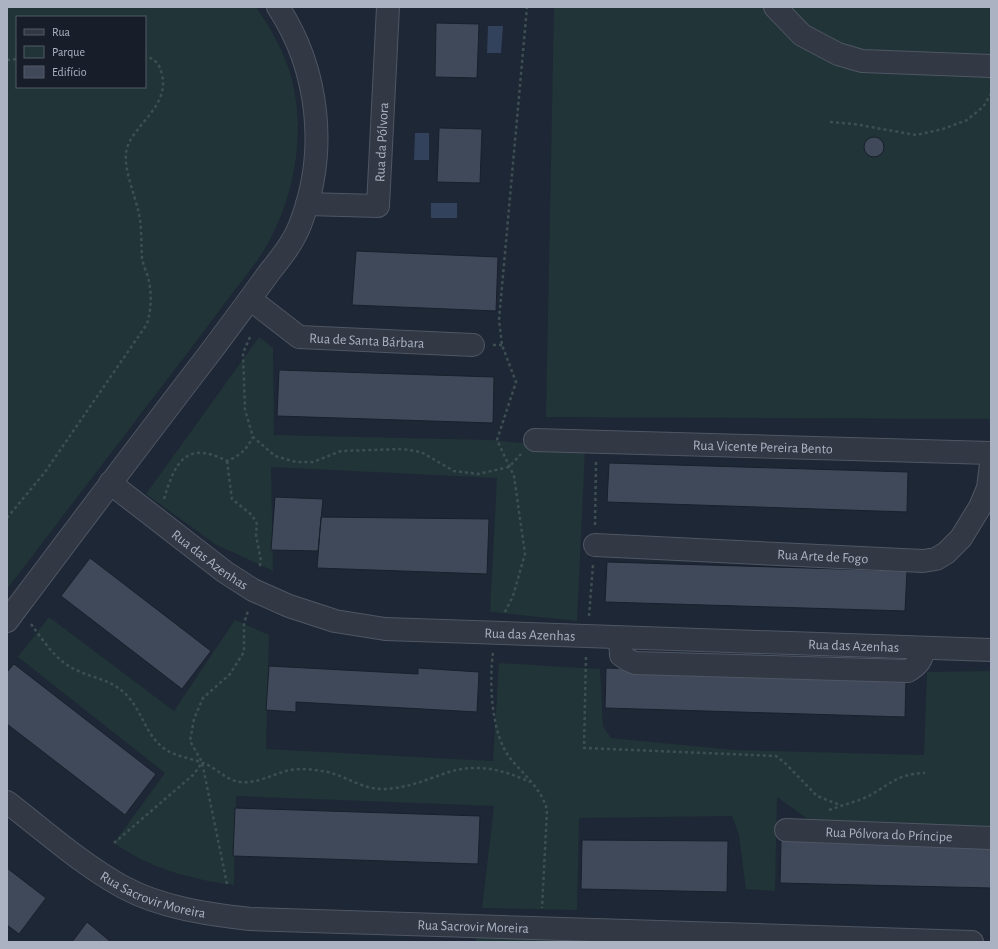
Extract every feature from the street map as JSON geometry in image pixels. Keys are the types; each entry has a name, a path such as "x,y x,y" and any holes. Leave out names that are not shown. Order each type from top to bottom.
{"street":[{"path":"13,613 110,483 257,305 299,226 307,204 316,153 315,105 310,79 302,54 293,33 278,7"},
{"name":"Rua da Pólvora","path":"307,204 378,206 388,7"},
{"path":"775,7 802,35 838,54 862,61 991,66"},
{"name":"Rua de Santa Bárbara","path":"257,305 299,337 473,345"},
{"name":"Rua Vicente Pereira Bento","path":"535,440 991,453"},
{"name":"Rua Arte de Fogo","path":"595,545 923,561 936,559 955,545 973,519 988,488 991,464"},
{"name":"Rua das Azenhas","path":"110,483 225,572 253,590 311,614 359,626 385,629 620,638 991,650"},
{"name":"Rua Sacrovir Moreira","path":"7,802 88,864 124,887 144,896 192,911 250,919 569,936 972,942"},
{"name":"Rua Pólvora do Príncipe","path":"786,830 991,838"}],"path":[{"path":"502,345 499,320 527,7"},
{"path":"7,518 45,472 147,324 152,306 149,282 143,261 139,213 127,168 126,153 129,143 156,107 164,81 160,67 153,59 146,56"},
{"path":"830,122 854,124 916,135 943,129 967,120 983,107 991,94"},
{"path":"257,305 255,326 242,353 245,410 253,437 275,456 296,462 313,462 341,451 402,449 421,452 454,471 478,474 509,467 535,440"},
{"path":"158,521 175,468 186,456 202,452 227,461 246,451 253,437"},
{"path":"227,461 232,499 252,515 257,524 256,535 261,561 244,623 244,652 230,674 203,698 194,719 190,741 202,762 227,884"},
{"path":"13,613 71,668 111,683 131,699 158,744 174,754 202,762 215,768 232,780 240,782 262,779 288,771 312,769 324,771 371,789 385,789 414,785 450,772 468,768 485,767 510,773 531,783"},
{"path":"587,636 584,748 776,756 786,763 817,796 840,805"},
{"path":"114,843 193,775 202,762"},
{"path":"810,831 828,810 861,799 880,789 894,779 912,773 925,773"}],"green space":[{"path":"7,7 256,7 266,21 282,51 288,67 294,89 298,135 296,159 285,205 266,247 248,273 7,589"},
{"path":"554,7 991,7 991,419 546,417"},
{"path":"259,337 273,348 274,435 491,440 585,449 577,621 490,612 497,478 271,467 273,571 215,544 146,494"},
{"path":"49,617 174,711 235,620 269,635 266,749 493,761 499,663 600,669 603,726 611,738 734,750 924,755 927,672 991,671 991,830 815,824 777,797 775,891 746,889 739,835 732,816 579,818 577,910 482,908 494,806 236,796 234,885 202,880 171,872 156,866 127,852 114,843 165,773 18,657"},
{"path":"476,937 564,937 564,942 476,942"}],"water":[{"path":"488,26 503,26 501,53 487,53"},
{"path":"415,133 429,133 429,160 414,160"},
{"path":"431,203 457,203 457,218 431,218"}],"building":[{"path":"436,23 479,24 477,78 435,77"},
{"path":"439,128 482,129 480,183 437,182"},
{"path":"874,137 881,140 884,147 881,154 874,157 867,154 864,147 867,140"},
{"path":"356,251 498,257 496,311 352,305"},
{"path":"279,370 494,377 493,423 277,416"},
{"path":"609,463 908,472 907,512 607,502"},
{"path":"275,497 323,499 318,551 271,550"},
{"path":"321,517 489,519 487,574 317,568"},
{"path":"90,558 211,651 182,689 61,596"},
{"path":"607,562 907,571 905,611 605,602"},
{"path":"14,664 156,774 125,815 7,724 7,672"},
{"path":"269,666 418,674 418,668 479,672 477,712 296,702 296,712 266,710"},
{"path":"606,668 906,677 905,717 605,708"},
{"path":"235,808 480,816 478,864 233,856"},
{"path":"582,840 728,841 727,892 581,889"},
{"path":"781,840 991,846 991,888 780,883"},
{"path":"7,868 46,898 19,934 7,925"},
{"path":"87,922 111,942 72,942"}]}
